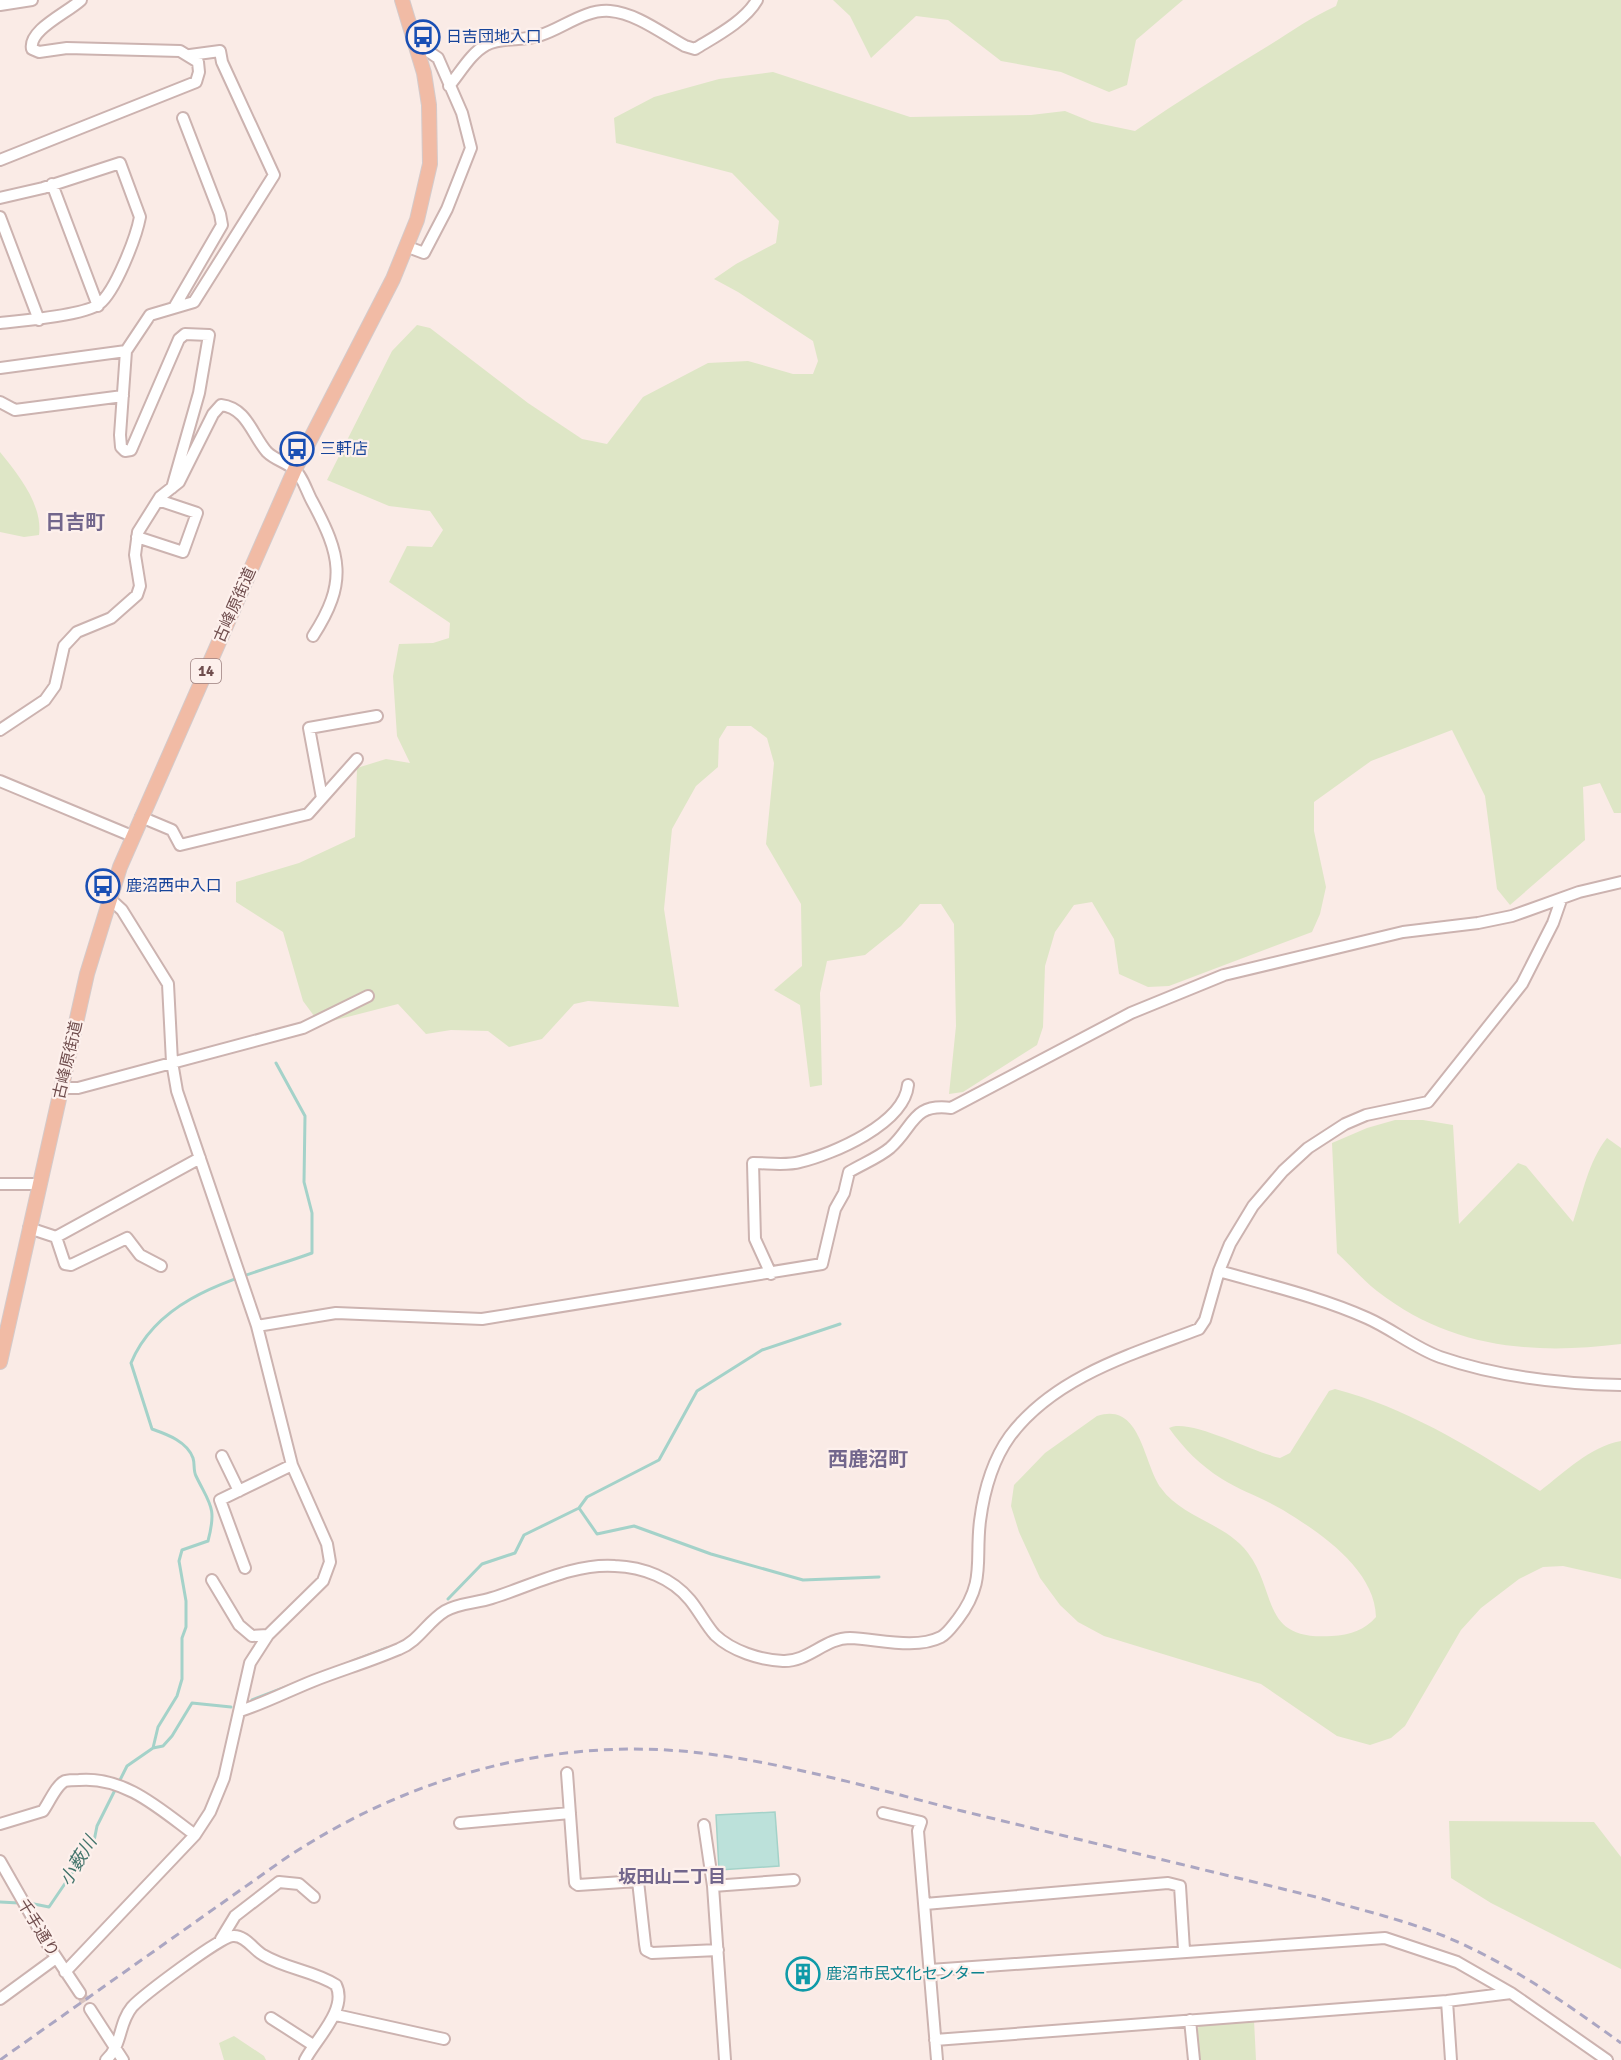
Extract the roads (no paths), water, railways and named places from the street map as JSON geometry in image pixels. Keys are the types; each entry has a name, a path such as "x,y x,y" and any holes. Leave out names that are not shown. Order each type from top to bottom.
{"main road":[{"name":"古峰原街道","path":"0,1362 2,1339 40,1184 87,974 109,898 132,836 295,469 408,247 425,193 430,164 429,105 416,43 402,0"}],"street":[{"path":"0,5 30,0"},
{"path":"0,160 196,82 200,72 198,62 190,55 180,51 67,48 39,51 32,49 31,39 35,33 68,12 81,0"},
{"path":"449,86 478,50 487,45 502,39 540,36 585,15 609,11 628,15 685,46 695,49 720,34 745,14 757,0"},
{"path":"408,247 424,253 447,209 471,148 462,113 438,58 416,43"},
{"path":"172,488 199,393 209,335 185,334 179,339 131,450 125,451 121,447 120,435 126,351 150,315 194,302 273,175 222,62 220,51 190,55"},
{"path":"176,306 222,225 220,214 183,118"},
{"path":"0,198 120,164 140,217 108,294 98,306 39,320 0,323"},
{"path":"52,184 98,306"},
{"path":"0,217 39,320"},
{"path":"0,368 126,351"},
{"path":"0,402 15,410 123,396"},
{"path":"0,730 45,700 55,686 64,646 77,632 111,618 137,595 140,586 135,555 137,537 158,500 179,482 213,414 221,405 229,406 243,415 266,450 274,458 295,469 321,517 338,565 327,614 313,636"},
{"path":"137,537 183,552 197,513 158,500"},
{"path":"322,798 309,728 377,716"},
{"path":"141,817 172,830 180,845 308,814 357,759"},
{"path":"0,782 132,836"},
{"path":"257,1326 336,1313 482,1319 822,1264 835,1209 844,1193 849,1172 888,1150 919,1114 933,1106 951,1108 1131,1013 1224,975 1403,932 1501,919 1579,892 1621,882"},
{"path":"65,1972 195,1835 210,1812 224,1778 250,1663 268,1635 323,1581 330,1562 327,1544 292,1465 257,1326 177,1091 172,1062 168,984 122,910 109,898"},
{"path":"240,1711 367,1659 400,1649 417,1640 447,1609 490,1599 559,1575 615,1566 653,1573 671,1582 689,1599 715,1635 753,1656 783,1661 796,1660 837,1639 924,1642 946,1634 960,1617 976,1586 980,1564 980,1523 987,1486 994,1463 1011,1434 1043,1403 1094,1370 1130,1354 1199,1329 1205,1320 1219,1271 1230,1244 1253,1206 1282,1171 1308,1149 1345,1124 1366,1116 1428,1102 1522,984 1553,923 1561,900"},
{"path":"62,1088 78,1088 303,1028 368,996"},
{"path":"771,1274 754,1239 753,1163 797,1163 833,1152 878,1126 898,1110 908,1085"},
{"path":"29,1228 56,1238 200,1158"},
{"path":"0,1184 40,1184"},
{"path":"56,1238 64,1264 71,1265 127,1238 140,1255 161,1266"},
{"path":"1219,1271 1308,1296 1366,1317 1439,1357 1563,1384 1621,1385"},
{"path":"222,1456 239,1491"},
{"path":"245,1568 220,1500 292,1465"},
{"path":"212,1580 239,1625 252,1636 268,1635"},
{"path":"567,1773 574,1883 579,1885 638,1881 646,1950 660,1955 718,1950"},
{"path":"0,1824 43,1811 59,1786 65,1781 93,1779 112,1783 138,1794 195,1835"},
{"path":"460,1823 570,1813"},
{"path":"883,1814 921,1822 918,1831 937,2060"},
{"path":"704,1825 713,1886 725,2060"},
{"name":"千手通り","path":"0,1860 56,1958 80,1993"},
{"path":"713,1886 794,1880"},
{"path":"217,1944 235,1916 279,1882 299,1884 314,1897"},
{"path":"925,1904 1168,1883 1180,1886 1184,1950"},
{"path":"120,2055 123,2025 131,2008 155,1987 217,1944 228,1937 240,1936 262,1955 290,1968 329,1981 339,1992 336,2015 313,2045 305,2060"},
{"path":"930,1970 1184,1950 1385,1938 1457,1962 1512,1993 1607,2060"},
{"path":"0,1999 56,1958"},
{"path":"935,2040 1447,2001 1512,1993"},
{"path":"1447,2001 1451,2060"},
{"path":"90,2009 120,2055"},
{"path":"336,2015 444,2039"},
{"path":"271,2018 313,2045"},
{"path":"1190,2020 1194,2060"},
{"path":"106,2060 120,2055"}],"water":[{"path":"775,1812 779,1866 719,1870 716,1815"}],"waterway":[{"path":"153,1748 158,1727 177,1696 182,1679 182,1638 186,1627 186,1601 179,1561 182,1550 208,1541 212,1513 195,1474 194,1460 190,1452 176,1439 152,1429 131,1363 145,1339 163,1319 184,1303 234,1279 312,1253 312,1213 304,1182 305,1116 276,1063"},
{"path":"448,1599 482,1564 515,1553 524,1535 579,1508 587,1497 659,1460 697,1391 762,1350 840,1324"},
{"path":"579,1508 597,1534 634,1526 711,1554 803,1580 879,1577"},
{"path":"252,1700 387,1648"},
{"path":"119,1782 127,1766 153,1748 163,1746 172,1736 192,1703 231,1707"},
{"name":"小薮川","path":"29,1903 49,1907 94,1841 97,1826 116,1788"},
{"name":"小薮川","path":"0,1902 19,1903"}],"tunnel":[{"path":"80,1993 90,2009"}],"railway":[{"path":"0,2060 283,1860 381,1805 433,1784 486,1768 540,1757 596,1750 652,1749 709,1754 805,1771 1320,1898 1398,1920 1444,1936 1491,1958 1557,1998 1621,2043"}],"place":[{"name":"日吉団地入口","path":"423,37"},
{"name":"三軒店","path":"297,449"},
{"name":"鹿沼西中入口","path":"103,886"},
{"name":"鹿沼市民文化センター","path":"803,1974"}],"district":[{"name":"日吉町","path":"75,522"},
{"name":"西鹿沼町","path":"868,1459"},
{"name":"坂田山二丁目","path":"672,1877"}]}
